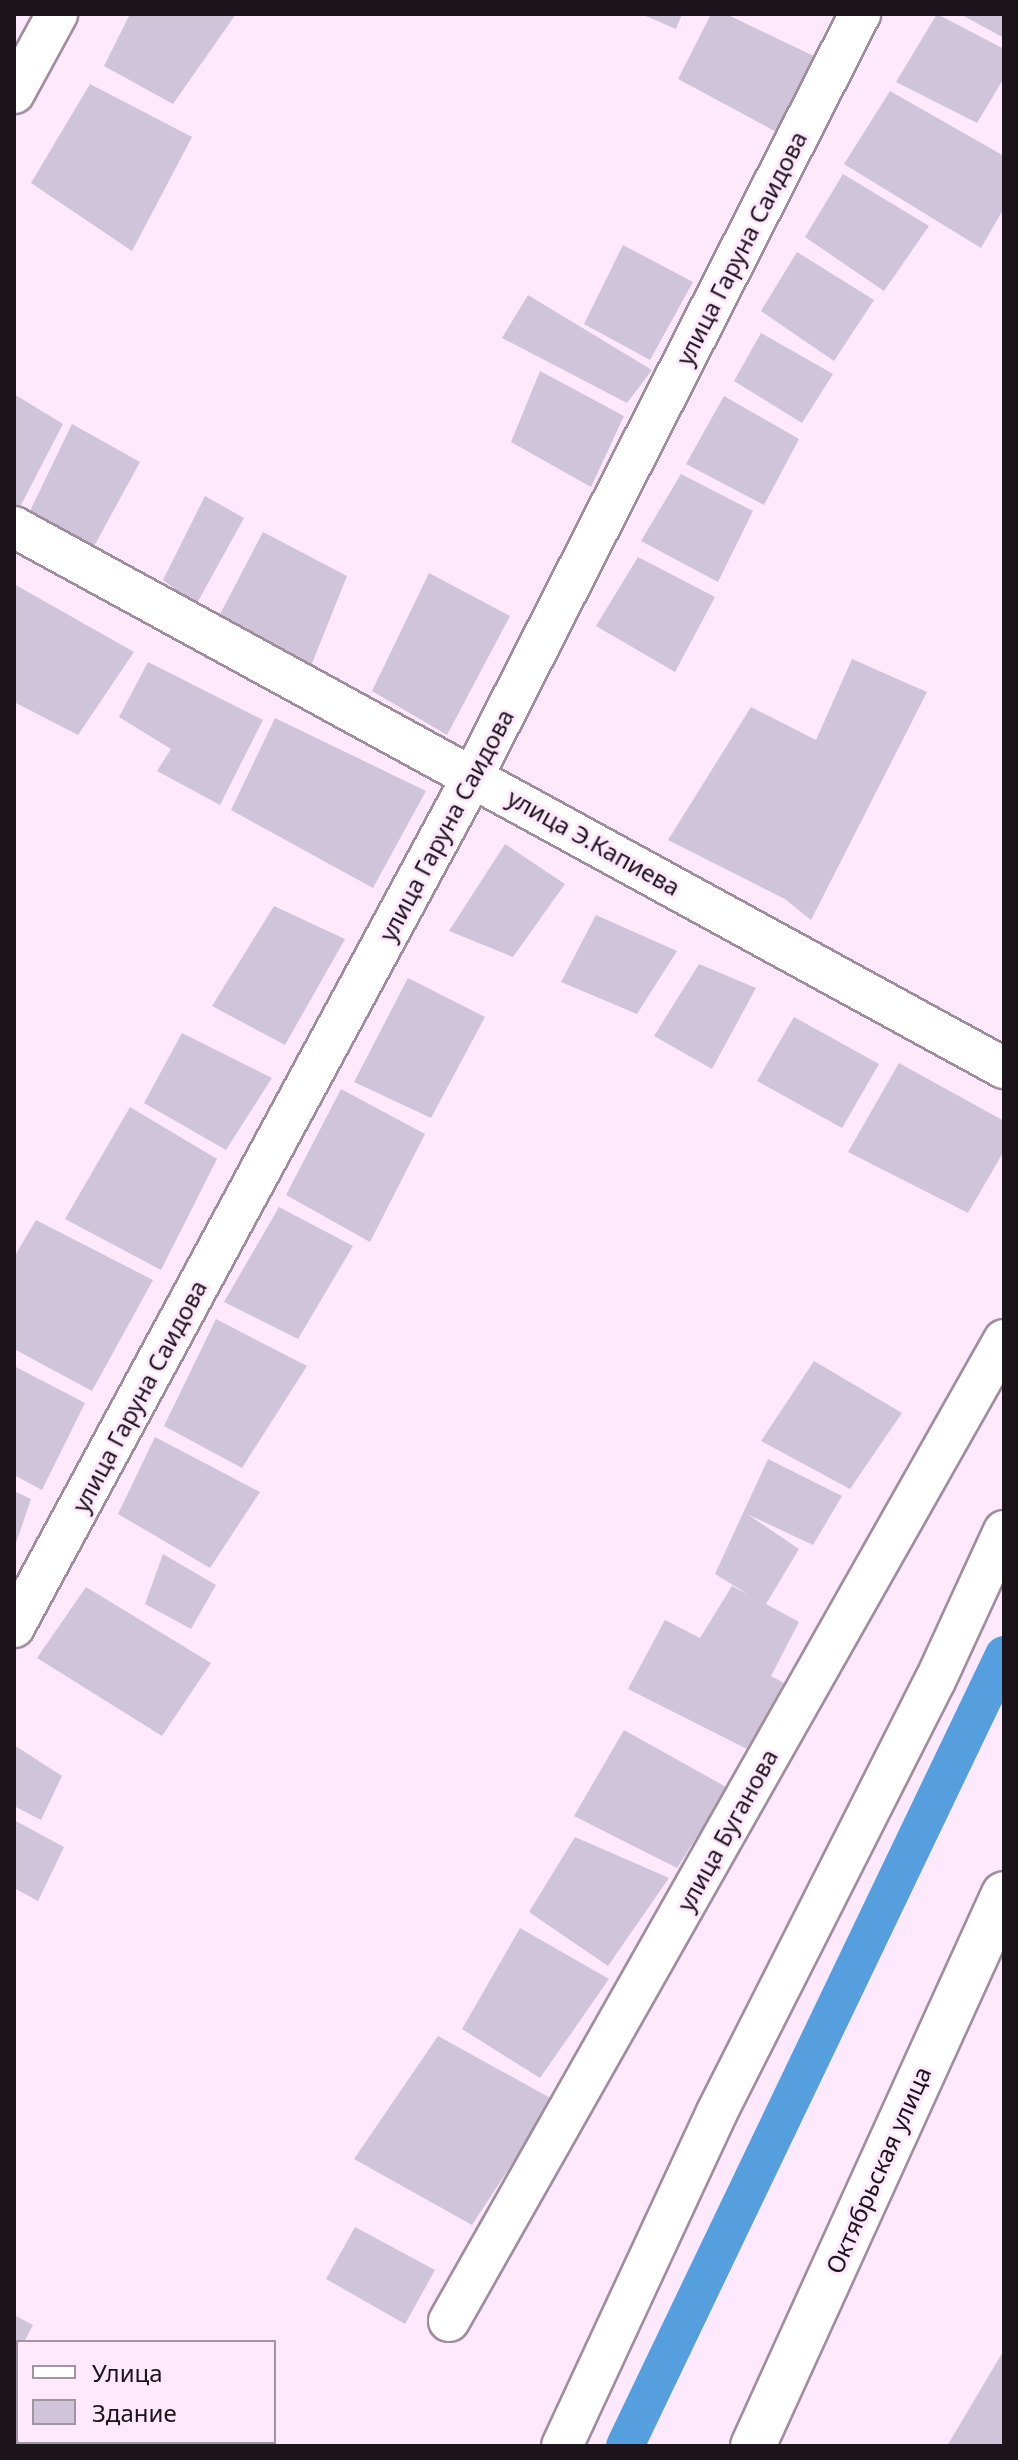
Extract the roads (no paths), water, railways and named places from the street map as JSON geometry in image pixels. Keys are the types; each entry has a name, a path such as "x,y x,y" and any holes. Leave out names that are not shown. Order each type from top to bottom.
{"street":[{"path":"14,93 57,14"},
{"name":"улица Гаруна Саидова","path":"14,1627 473,776 860,14"},
{"name":"улица Э.Капиева","path":"14,527 1004,1068"},
{"name":"улица Буганова","path":"449,2321 1004,1340"},
{"path":"562,2446 717,2112 935,1681 1004,1531"},
{"name":"Октябрьская улица","path":"753,2446 1004,1894"}],"waterway":[{"path":"625,2446 1004,1655"}]}
